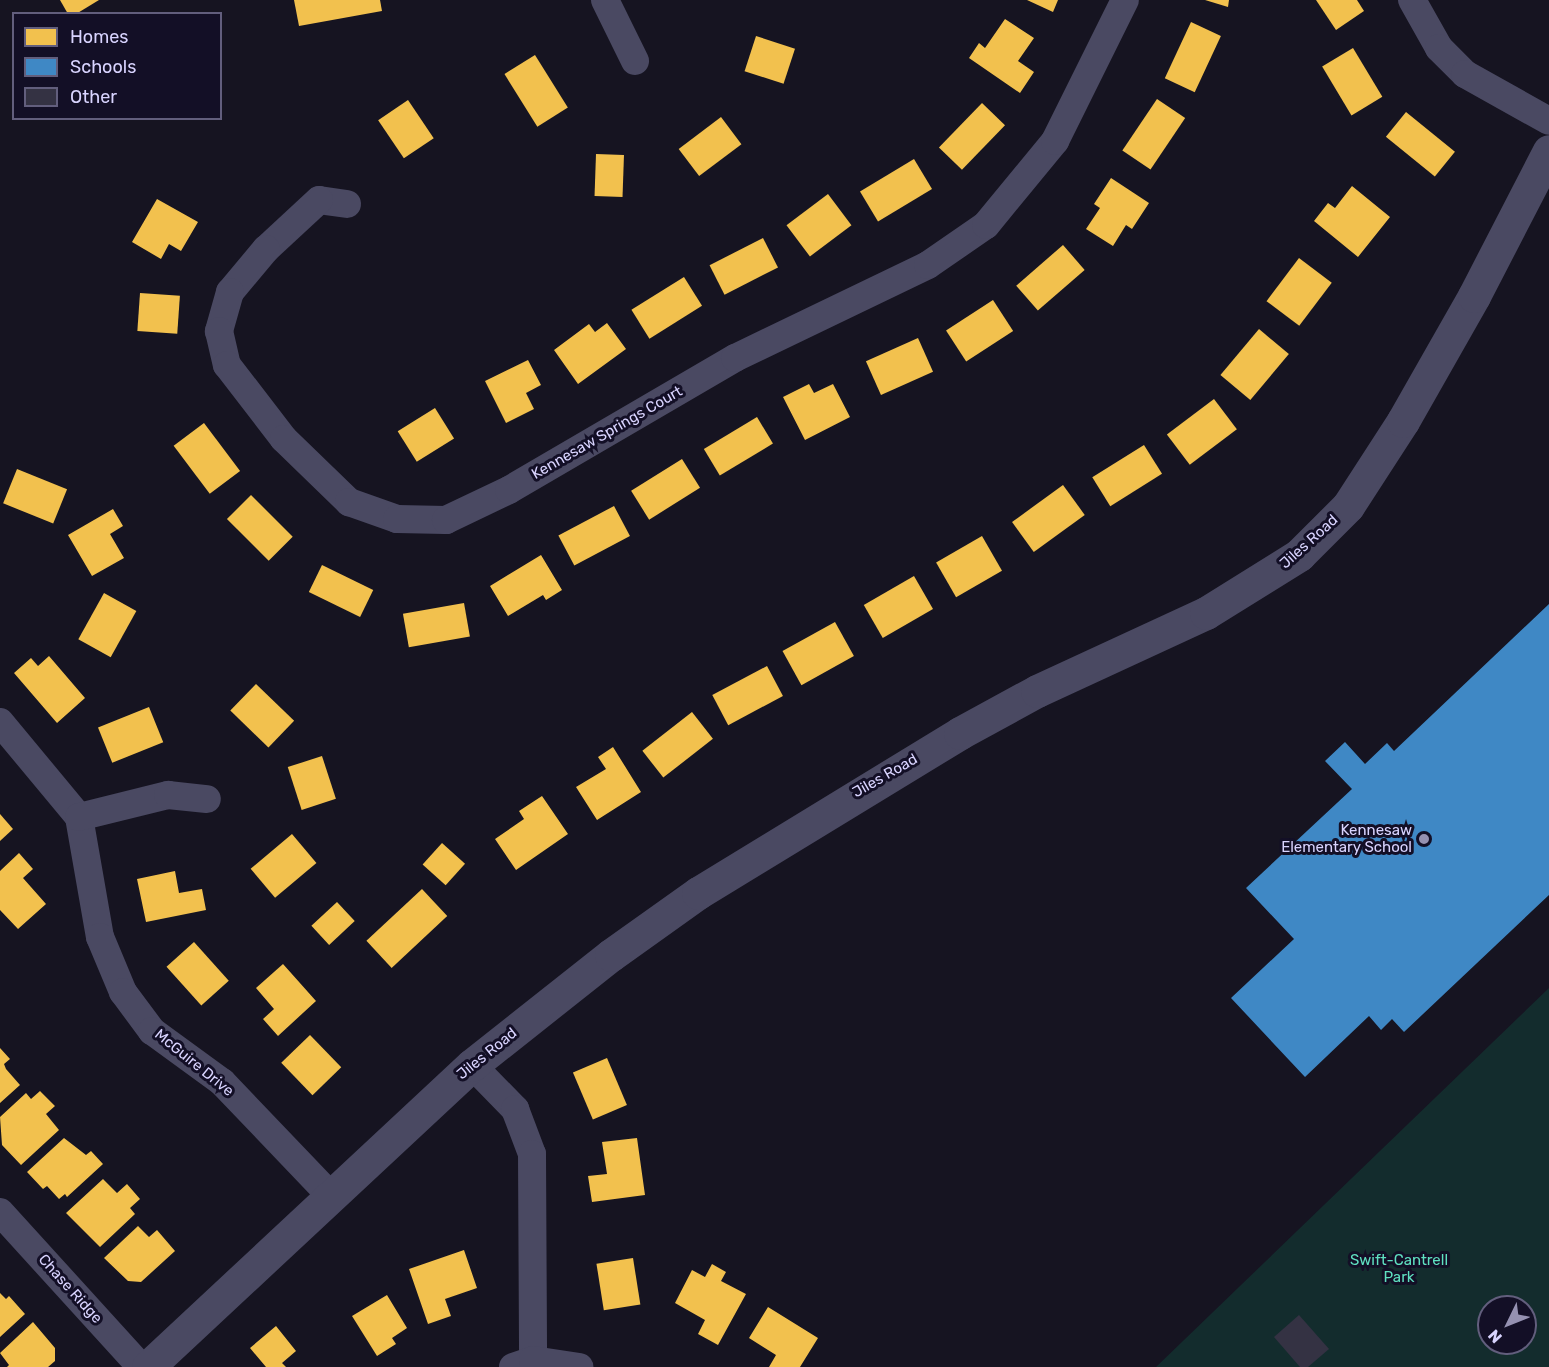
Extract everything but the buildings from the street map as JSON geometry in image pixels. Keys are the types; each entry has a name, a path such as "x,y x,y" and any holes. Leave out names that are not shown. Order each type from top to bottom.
{"street":[{"path":"605,0 635,60"},
{"name":"Kennesaw Springs Court","path":"347,204 319,200 267,249 231,292 219,331 227,365 284,440 349,502 397,519 446,520 509,490 735,358 928,265 986,225 1055,141 1125,0"},
{"path":"1412,0 1439,48 1465,74 1549,121"},
{"name":"Jiles Road","path":"148,1367 472,1065 628,943 809,822 1037,692 1239,595 1299,555 1348,506 1403,421 1474,296 1549,151"},
{"name":"McGuire Drive","path":"0,722 79,817 100,938 123,992 152,1031 222,1082 330,1195"},
{"path":"79,817 168,795 207,799"},
{"path":"472,1065 515,1109 532,1154 523,1363 579,1367"},
{"name":"Chase Ridge","path":"0,1212 141,1367"}],"green space":[{"name":"Swift-Cantrell Park","path":"1549,988 1549,1367 1156,1367"}],"place":[{"name":"Kennesaw Elementary School","path":"1424,839"}]}
